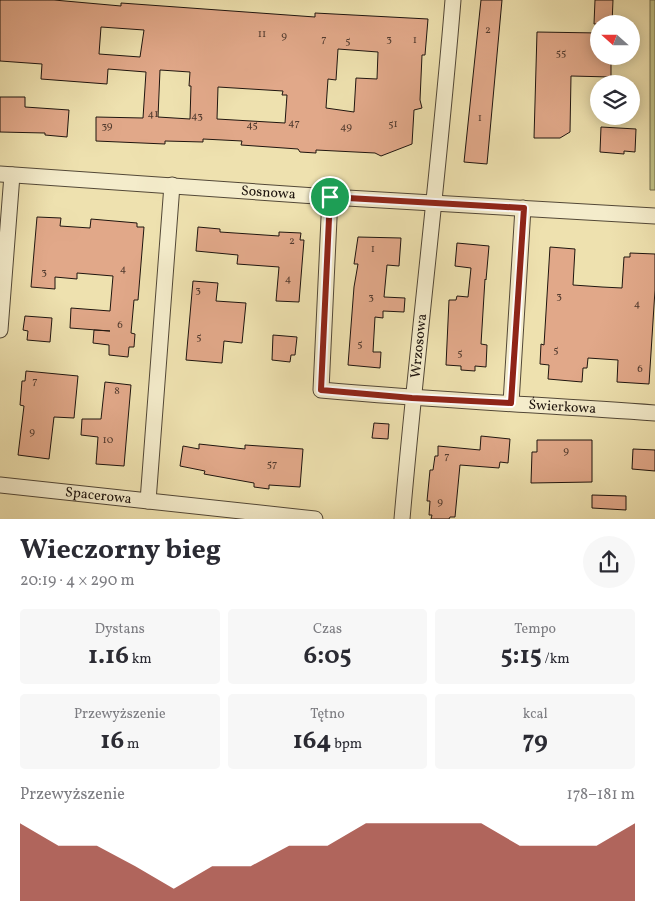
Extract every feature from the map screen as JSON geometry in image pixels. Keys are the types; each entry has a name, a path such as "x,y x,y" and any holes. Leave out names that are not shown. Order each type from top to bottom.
{"street":[{"name":"Wrzosowa","path":"402,519 412,398 445,95 453,0"},
{"name":"Sosnowa","path":"6,175 330,197 655,216"},
{"path":"0,330 6,175"},
{"path":"148,501 172,185"},
{"name":"Świerkowa","path":"330,197 321,390 412,398 655,413"},
{"path":"511,403 524,208"},
{"name":"Spacerowa","path":"0,485 315,519"}],"green space":[{"path":"650,0 655,0 655,190 650,190"}],"building":[{"path":"0,0 54,0 121,6 121,3 315,17 315,13 428,19 425,55 422,55 420,100 422,108 414,110 412,144 381,156 375,153 316,150 316,153 300,152 298,149 241,145 242,141 203,139 203,142 165,141 165,144 96,141 96,117 143,118 146,72 108,69 107,84 41,79 42,64 0,61","holes":["101,27 144,30 140,57 99,54","338,49 378,52 377,79 356,78 354,112 326,108 328,79 336,80","160,70 190,72 190,119 158,117","218,87 283,91 282,95 287,95 285,123 217,119"]},
{"path":"481,0 502,0 487,164 464,162"},
{"path":"595,0 613,0 612,15 594,15"},
{"path":"537,32 590,33 590,65 611,65 611,75 571,76 570,132 560,138 534,138"},
{"path":"0,97 25,97 25,107 69,110 67,137 45,135 45,133 0,132"},
{"path":"601,127 636,129 635,152 624,151 624,154 600,152"},
{"path":"37,217 61,218 60,226 90,228 91,219 137,223 137,227 144,227 138,300 134,300 131,333 135,334 134,347 129,347 128,357 109,355 109,345 93,343 94,330 110,331 70,328 71,308 110,311 113,276 77,273 77,279 55,277 55,289 31,287"},
{"path":"198,227 220,229 220,232 279,236 279,232 301,233 300,240 304,240 299,302 276,301 279,267 237,264 238,255 196,251"},
{"path":"358,237 401,238 399,266 387,265 384,297 405,298 404,312 383,311 383,318 375,317 373,352 381,352 380,368 348,365 354,287 358,264 354,264"},
{"path":"457,243 489,246 481,344 487,345 486,367 475,366 475,371 461,370 461,366 446,365 449,300 456,300 457,296 468,297 471,268 455,266"},
{"path":"550,247 575,249 573,285 602,287 622,288 624,257 630,257 630,253 655,254 655,290 649,384 617,382 618,360 588,358 587,368 583,368 582,382 548,379 549,365 540,364 541,344 544,345"},
{"path":"193,281 218,283 216,301 246,303 242,343 224,341 222,363 186,360"},
{"path":"25,316 52,318 50,342 27,340 28,331 23,330"},
{"path":"273,335 297,337 295,355 291,355 290,362 272,360"},
{"path":"26,371 78,376 74,418 54,417 49,459 18,455 24,406 20,405 22,381 25,381"},
{"path":"105,382 131,385 124,466 96,464 98,437 81,435 82,419 101,419"},
{"path":"374,423 389,424 388,439 372,438"},
{"path":"481,436 510,439 508,463 500,462 499,468 460,465 455,517 431,519 432,515 429,515 430,501 427,501 430,470 433,470 435,456 438,456 438,446 480,450"},
{"path":"537,440 592,440 592,482 531,483 532,452 537,452"},
{"path":"199,444 245,449 245,445 303,449 300,487 269,485 269,489 254,487 254,483 204,474 205,471 180,466 183,446 199,449"},
{"path":"633,449 655,450 655,471 632,469"},
{"path":"592,495 626,496 626,510 592,508"}],"route":[{"path":"330,197 524,208 511,403 412,398 321,390 330,197"}]}
